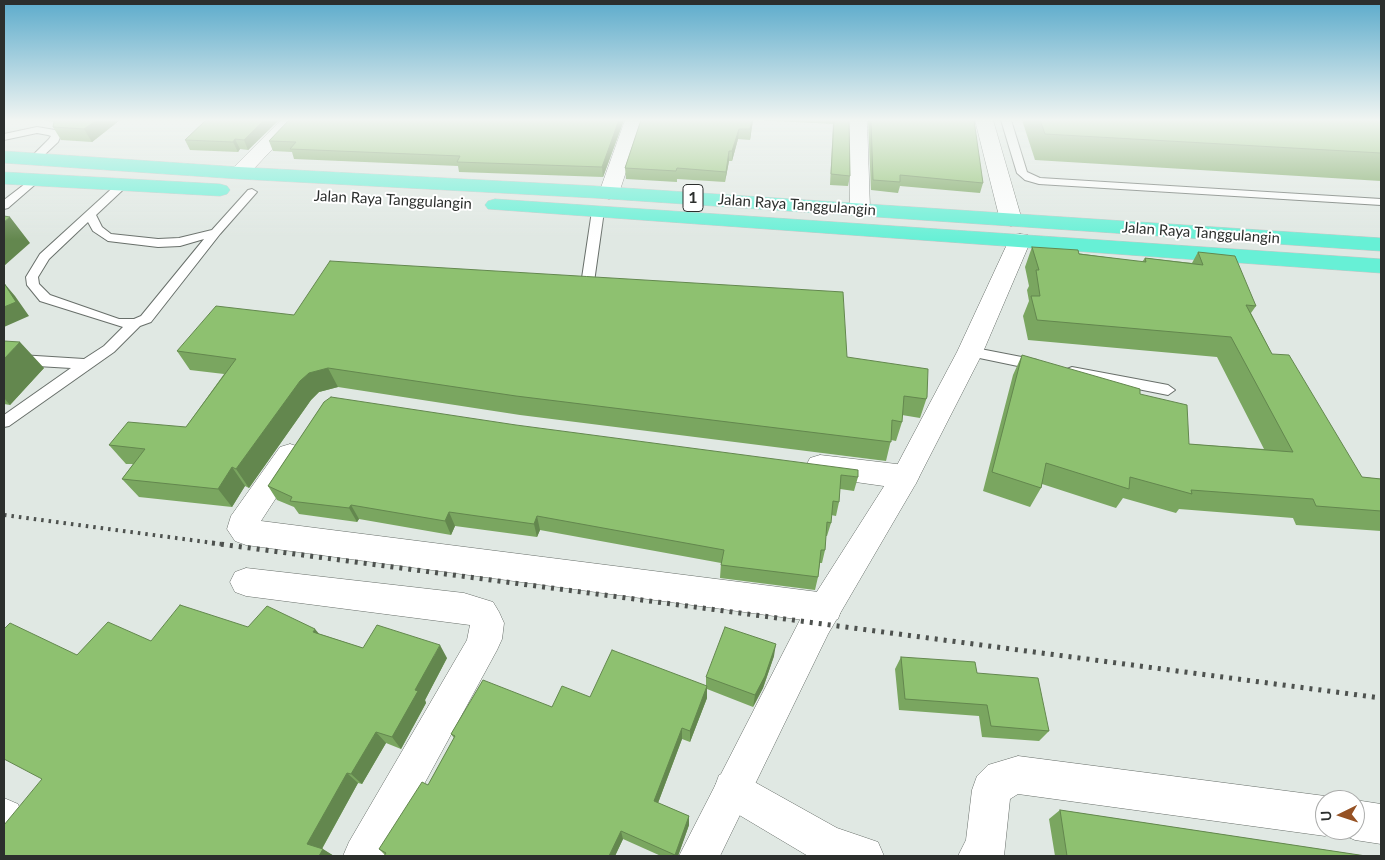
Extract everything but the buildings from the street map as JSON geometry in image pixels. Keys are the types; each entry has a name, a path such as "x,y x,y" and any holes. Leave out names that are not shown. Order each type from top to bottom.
{"highway":[{"name":"Jalan Raya Tanggulangin","path":"64,160 239,173 609,192 860,209 1015,230 1258,256 1381,266"},
{"name":"Jalan Raya Tanggulangin","path":"4,178 598,211 1015,230 1246,236 1381,245"},
{"path":"1246,236 1258,245 1258,256"},
{"path":"1316,240 1311,247 1329,262"}],"street":[{"path":"239,173 252,160"},
{"path":"609,192 624,160"},
{"path":"859,160 860,209"},
{"path":"699,856 826,608 905,477 970,352 1015,230 995,160"},
{"path":"305,432 242,525 242,529 246,532 826,608"},
{"path":"797,463 905,477"},
{"path":"246,582 464,608 480,613 487,624 485,639 479,651 363,856"},
{"path":"983,855 991,790 1002,779 1018,775 1315,815"},
{"path":"733,789 839,853"},
{"path":"1365,822 1381,824"}],"lane":[{"path":"1018,160 1022,173 1029,178 1039,181 1381,202"},
{"path":"4,206 34,180"},
{"path":"123,184 91,216 44,257 32,277 33,285 45,298 118,323 135,323 146,319 216,232 252,192"},
{"path":"562,281 592,282 598,211"},
{"path":"91,216 97,229 108,236 158,243 180,242 216,232"},
{"path":"4,422 109,349 135,323"},
{"path":"970,352 1168,390"},
{"path":"4,359 86,364"}],"railway":[{"path":"4,515 221,544"},
{"path":"212,543 1381,698"}]}
